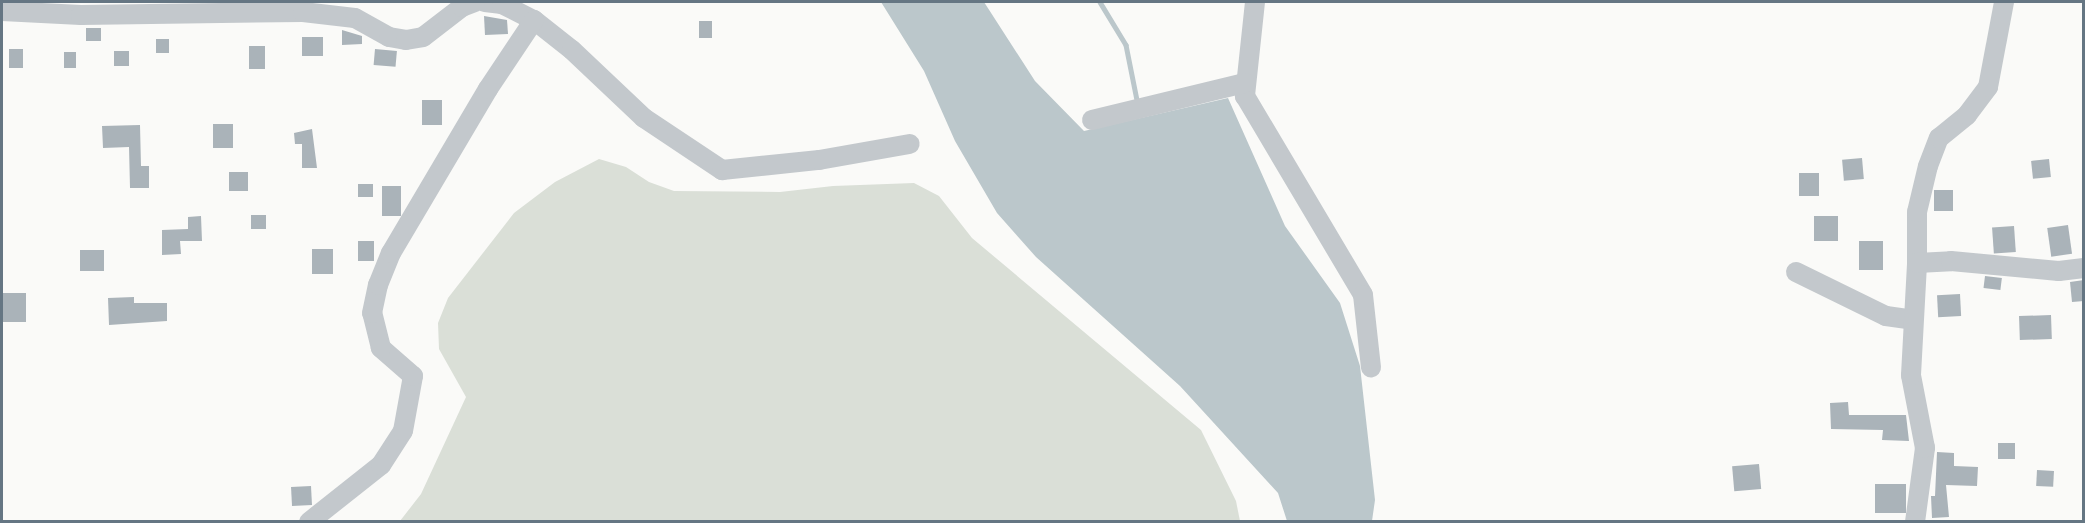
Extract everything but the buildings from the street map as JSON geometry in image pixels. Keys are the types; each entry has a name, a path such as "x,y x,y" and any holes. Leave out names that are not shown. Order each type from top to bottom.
{"street":[{"path":"2,10 81,15 303,12 355,18 389,37 406,40 423,37 462,7 475,2"},
{"path":"485,2 502,4 534,20 572,50 644,118 722,170 819,160 910,144"},
{"path":"1255,2 1252,55 1245,83 1245,96 1363,295 1371,368"},
{"path":"1915,522 1925,448 1911,375 1917,263 1917,212 1928,166 1939,138 1967,115 1988,87 2004,2"},
{"path":"309,522 381,465 403,432 413,376 381,348 372,313 378,285 391,253 488,89 534,20"},
{"path":"1092,120 1245,83"},
{"path":"1917,263 1951,261 2059,271 2084,268"},
{"path":"1796,272 1886,316 1913,320"}],"shaded area":[{"path":"881,2 984,2 1035,81 1084,131 1228,98 1285,226 1340,303 1360,366 1375,500 1372,521 1287,521 1278,493 1180,386 1036,257 997,213 955,141 924,71"},
{"path":"599,159 626,167 649,182 674,191 780,192 833,186 914,183 939,196 972,238 1201,430 1236,501 1240,521 400,521 421,494 466,397 439,349 438,323 448,298 514,213 555,182"}],"waterway":[{"path":"1100,2 1126,45 1138,105"}]}
